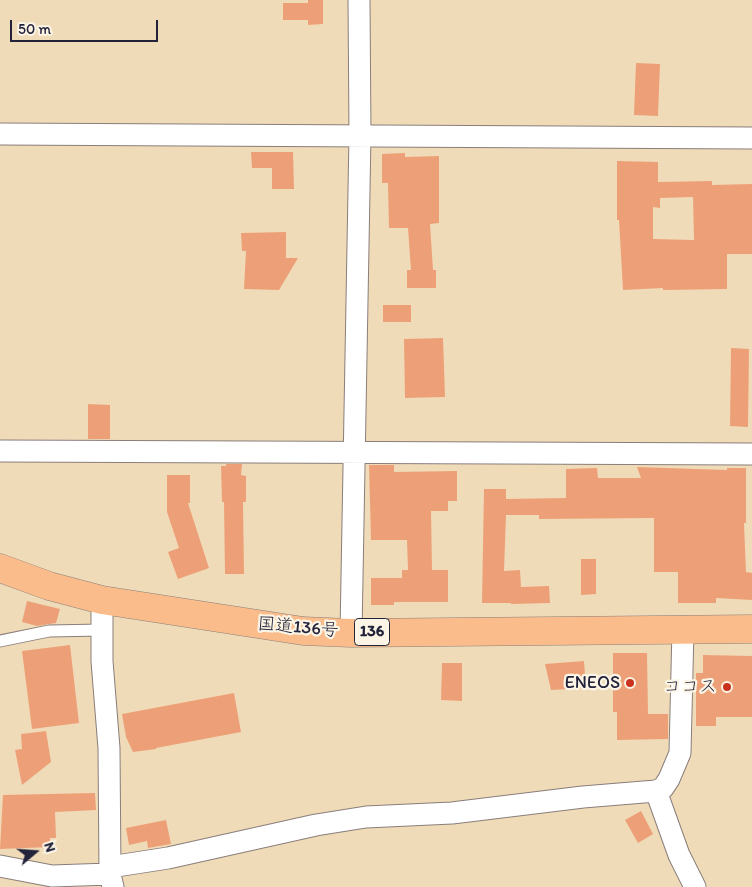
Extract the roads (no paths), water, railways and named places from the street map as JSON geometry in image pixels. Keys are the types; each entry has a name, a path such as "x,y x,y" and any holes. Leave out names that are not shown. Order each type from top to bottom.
{"highway":[{"name":"国道136号","path":"0,568 49,586 102,600 303,631 351,633 752,629"}],"street":[{"path":"351,633 360,135 359,0"},
{"path":"0,134 752,138"},
{"path":"0,451 752,454"},
{"path":"102,600 102,661 109,748 111,876"},
{"path":"0,866 52,876 111,876 168,858 316,825 366,817 452,813 583,797 656,791 663,788 680,753 683,629"},
{"path":"656,791 679,855 695,887"}],"lane":[{"path":"0,641 49,631 102,630"}],"place":[{"name":"ENEOS","path":"630,683"},
{"name":"ココス","path":"727,687"}]}
